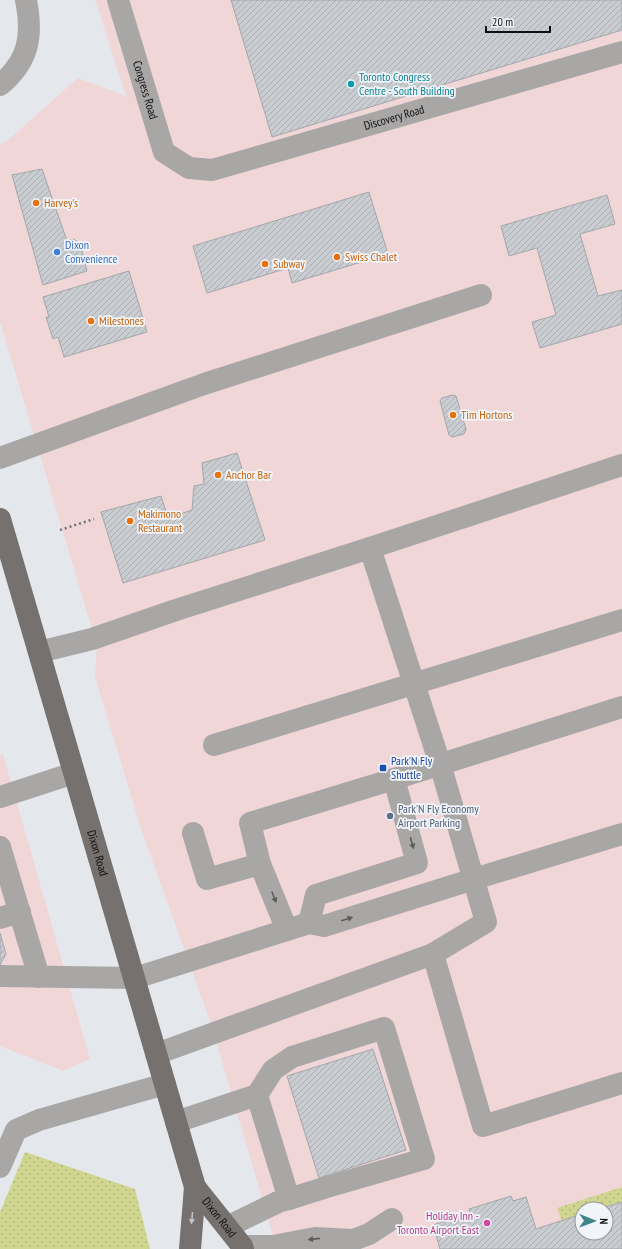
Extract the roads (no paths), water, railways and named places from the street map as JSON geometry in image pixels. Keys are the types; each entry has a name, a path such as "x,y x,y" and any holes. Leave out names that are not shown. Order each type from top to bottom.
{"main road":[{"name":"Dixon Road","path":"0,519 195,1187 190,1249"},
{"name":"Dixon Road","path":"195,1187 243,1247"}],"street":[{"path":"0,85 17,69 23,58 29,29 26,0"},
{"name":"Congress Road","path":"118,0 164,152 189,168"},
{"name":"Discovery Road","path":"189,168 212,170 622,52"},
{"path":"0,458 204,384 481,295"},
{"path":"39,652 92,640 173,611 622,465"},
{"path":"156,1054 433,954 486,922 440,764 370,548"},
{"path":"214,745 622,620"},
{"path":"287,930 260,864 250,823 622,707"},
{"path":"0,797 74,773"},
{"path":"309,923 316,895 417,863 394,779"},
{"path":"193,833 207,879 260,864"},
{"path":"0,976 135,978 309,923 324,926 622,834"},
{"path":"0,847 10,915 39,977"},
{"path":"433,954 483,1126 622,1083"},
{"path":"176,1122 257,1096 272,1070 292,1057 384,1028 424,1159 334,1184 278,1202 227,1227"},
{"path":"0,1167 16,1130 39,1120 165,1084"},
{"path":"257,1096 289,1199"},
{"path":"243,1247 273,1246 315,1238 359,1243 392,1219"}],"place":[{"name":"Toronto Congress Centre - South Building","path":"351,84"},
{"name":"Harvey's","path":"36,203"},
{"name":"Dixon Convenience","path":"57,252"},
{"name":"Swiss Chalet","path":"337,257"},
{"name":"Subway","path":"265,264"},
{"name":"Milestones","path":"91,321"},
{"name":"Tim Hortons","path":"453,415"},
{"name":"Anchor Bar","path":"218,475"},
{"name":"Makimono Restaurant","path":"130,521"},
{"name":"Park'N Fly Shuttle","path":"383,768"},
{"name":"Park'N Fly Economy Airport Parking","path":"390,816"},
{"name":"Holiday Inn - Toronto Airport East","path":"487,1223"}]}
